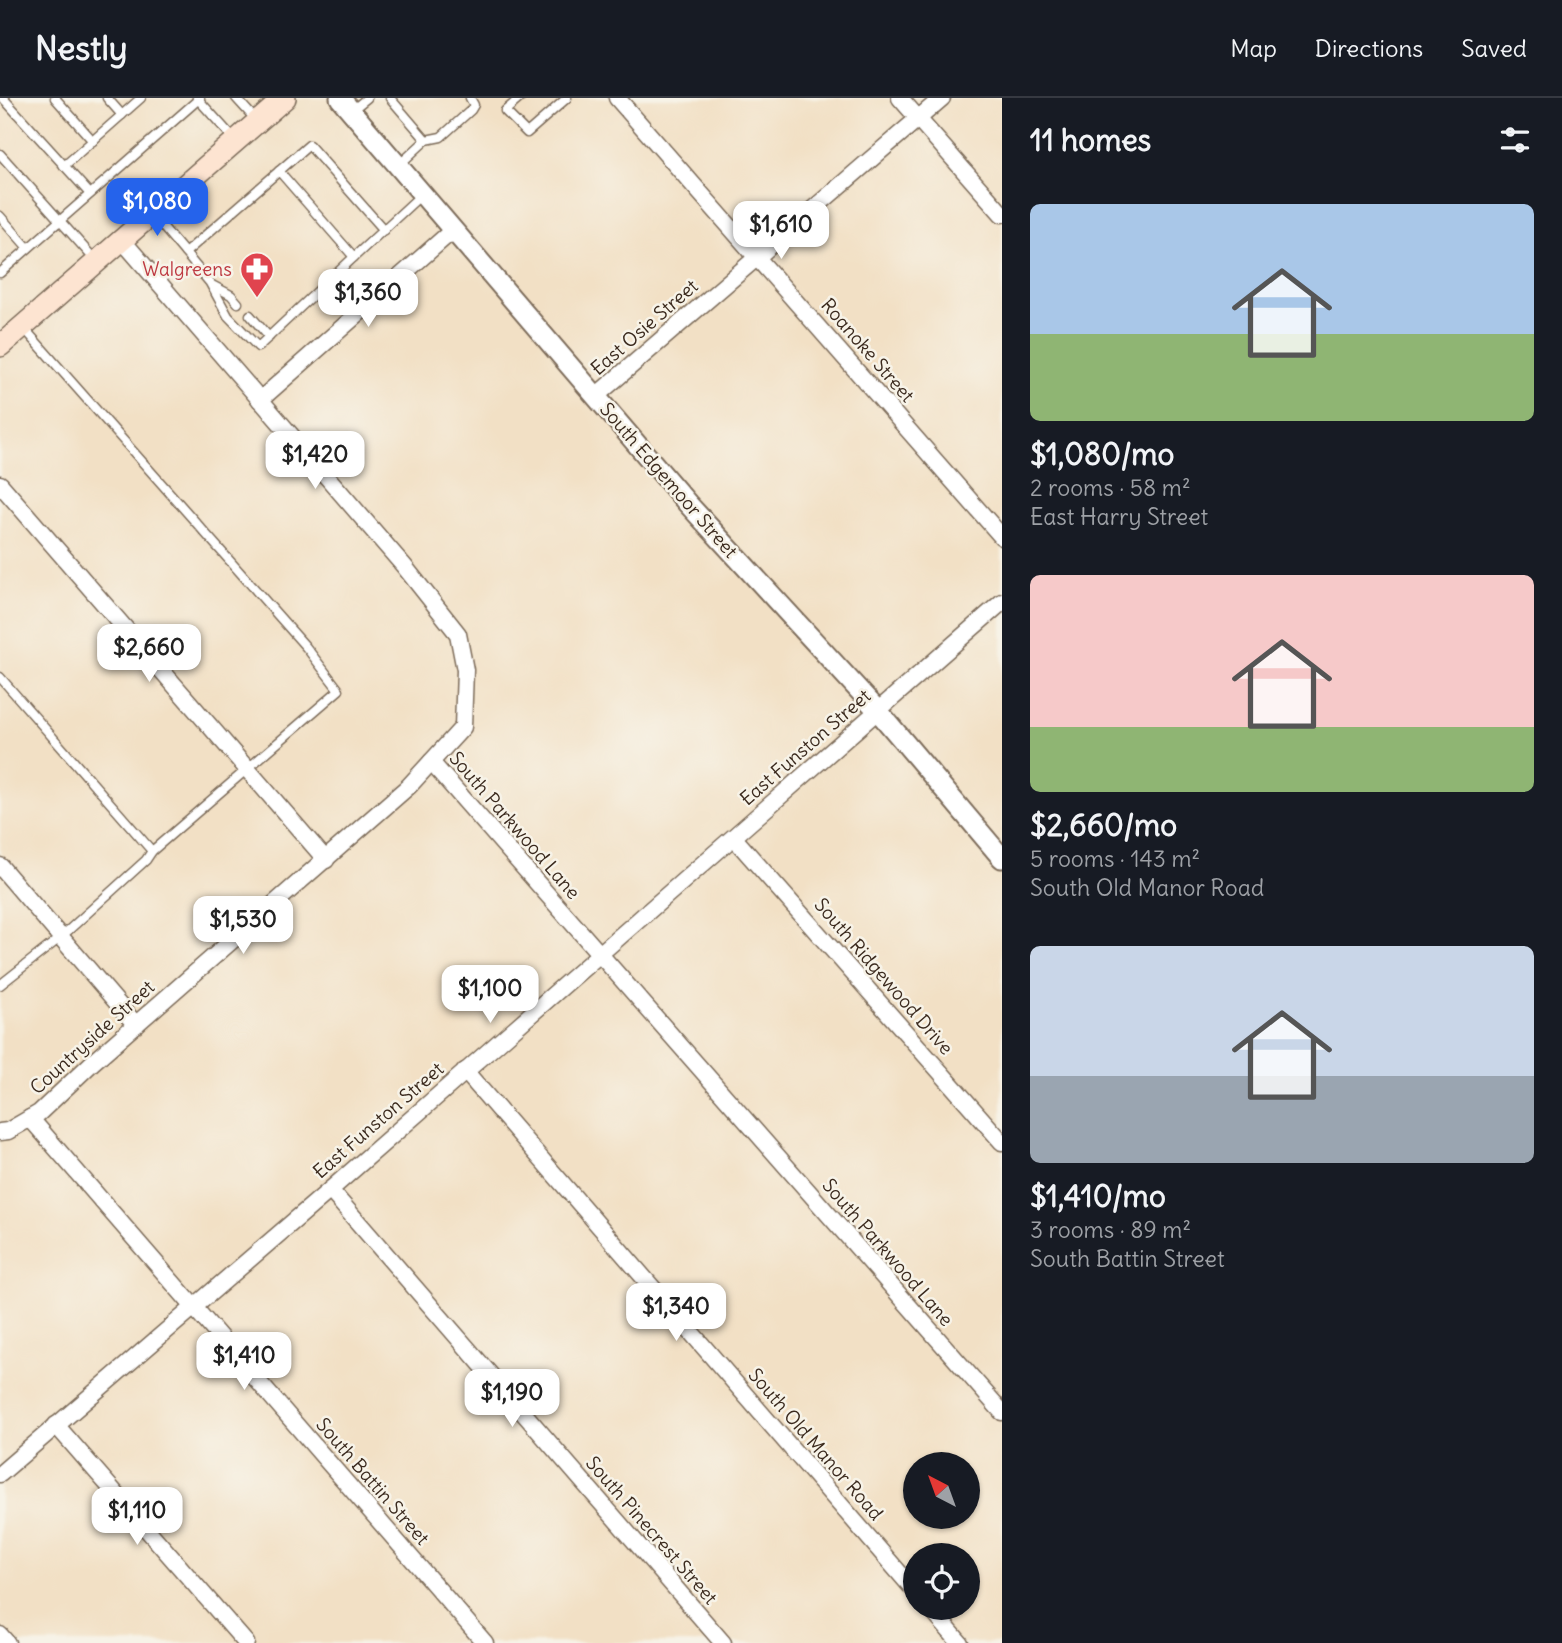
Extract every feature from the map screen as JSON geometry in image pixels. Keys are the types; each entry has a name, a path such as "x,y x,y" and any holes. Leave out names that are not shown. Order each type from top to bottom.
{"main road":[{"path":"0,346 285,98"}],"street":[{"name":"Roanoke Street","path":"617,98 1002,537"},
{"path":"901,98 1002,214"},
{"name":"East Osie Street","path":"596,396 942,98"},
{"name":"South Edgemoor Street","path":"346,105 688,504 878,711 1002,858"},
{"path":"260,400 453,230"},
{"name":"South Parkwood Lane","path":"122,240 404,566 458,634 465,670 463,727 431,762 1002,1412"},
{"path":"0,484 326,860"},
{"name":"East Funston Street","path":"0,1474 330,1190 1002,602"},
{"name":"Countryside Street","path":"30,1118 39,1113 326,860 409,786 431,762"},
{"name":"South Ridgewood Drive","path":"734,838 1002,1142"},
{"path":"0,866 136,1025"},
{"name":"South Old Manor Road","path":"465,1071 903,1577"},
{"path":"0,1132 8,1131 30,1118"},
{"name":"South Battin Street","path":"30,1118 485,1643"},
{"name":"South Pinecrest Street","path":"330,1190 723,1643"},
{"path":"56,1425 246,1643"},
{"path":"940,1620 960,1643"},
{"path":"0,1635 7,1643"}],"lane":[{"path":"3,98 90,194"},
{"path":"55,98 93,141"},
{"path":"107,98 122,115"},
{"path":"64,166 141,98"},
{"path":"236,98 258,122"},
{"path":"346,105 368,98"},
{"path":"390,98 426,140"},
{"path":"398,166 426,140 440,137 471,110 474,105 470,98"},
{"path":"520,98 505,111 527,134 567,98"},
{"path":"0,273 198,99 236,142"},
{"path":"185,253 307,146 311,146 384,230"},
{"path":"0,154 96,262"},
{"path":"279,171 354,257"},
{"path":"152,214 210,283 228,316 255,345 262,345 422,194"},
{"path":"0,216 28,248"},
{"path":"210,283 239,303"},
{"path":"250,315 270,337"},
{"path":"0,985 61,937 146,860 152,851 339,690 306,647 22,327"},
{"path":"0,677 152,851"}],"place":[{"name":"Walgreens","path":"257,299"}]}
